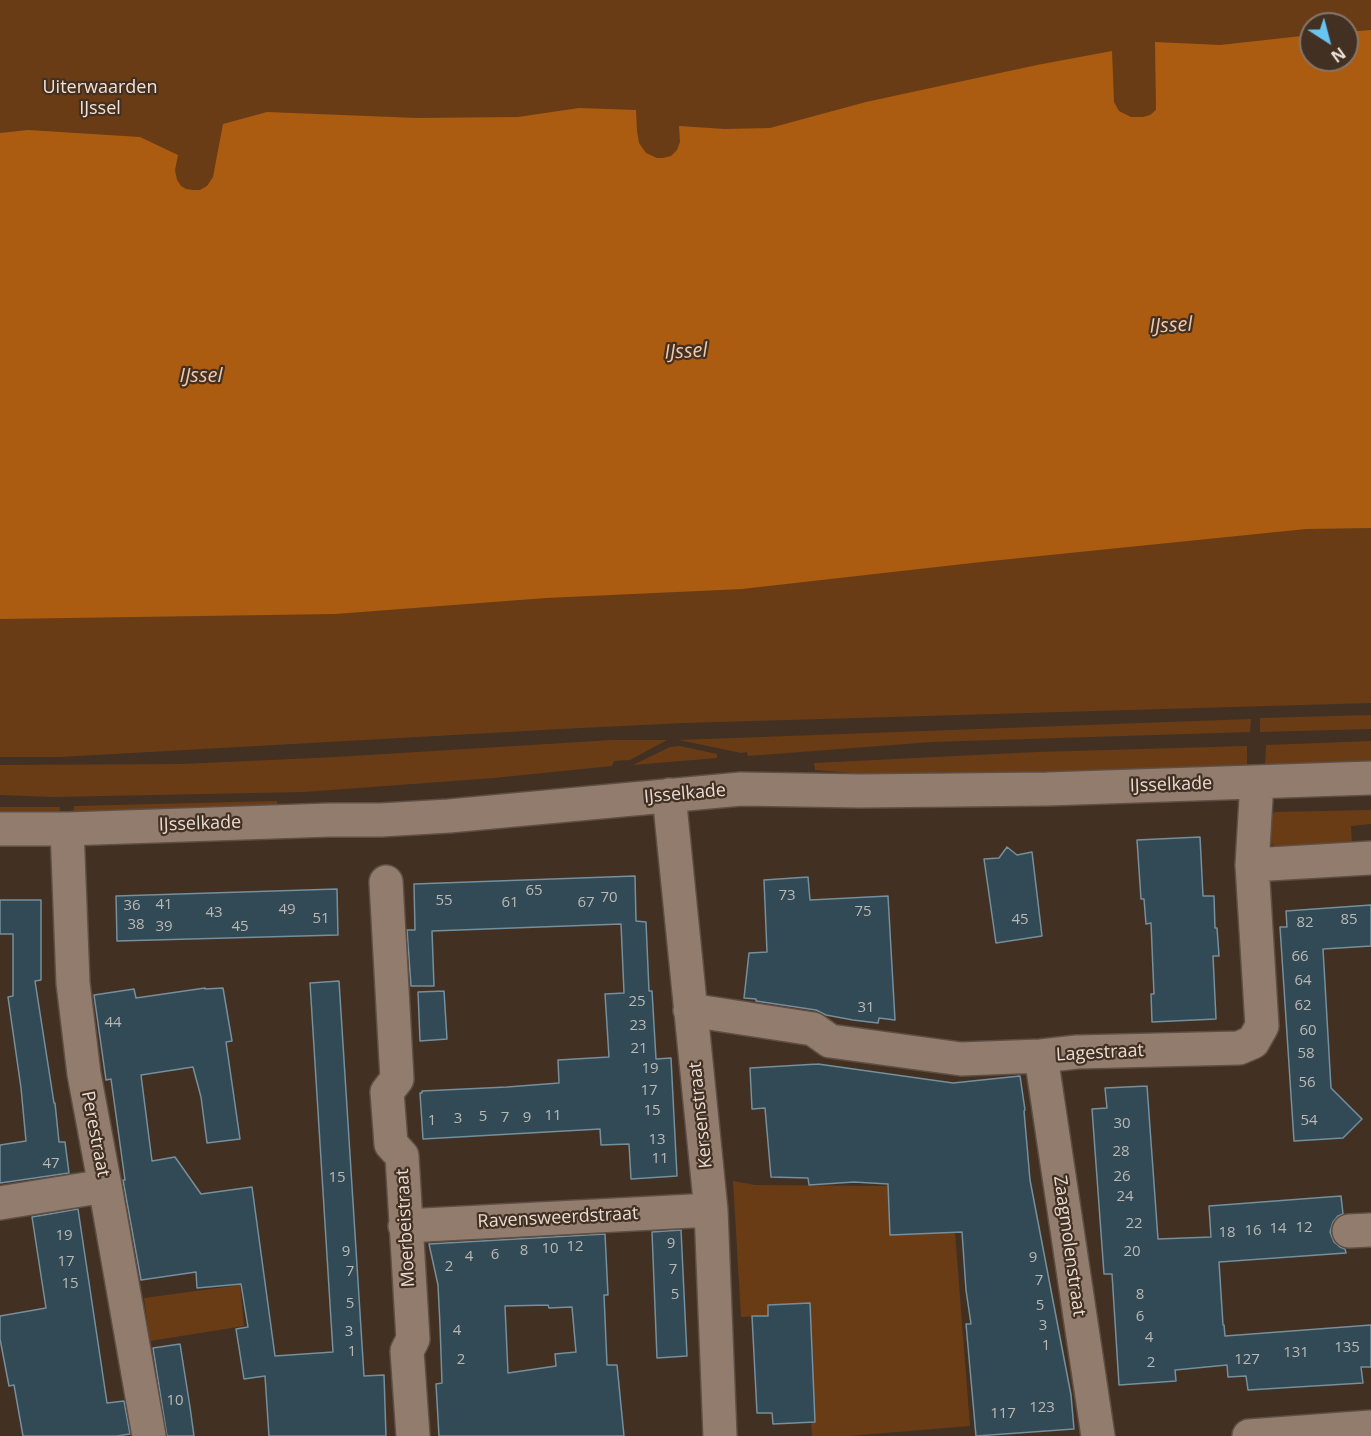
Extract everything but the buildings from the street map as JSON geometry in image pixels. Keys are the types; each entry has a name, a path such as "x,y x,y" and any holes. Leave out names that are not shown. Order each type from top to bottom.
{"street":[{"name":"IJsselkade","path":"0,830 415,818 741,789 861,791 1047,789 1371,778"},
{"name":"Lagestraat","path":"690,1010 813,1029 830,1041 961,1059 1041,1056 1077,1052 1239,1048 1253,1042 1262,1026 1252,865 1257,782"},
{"name":"Kersenstraat","path":"669,795 711,1210 720,1436"},
{"name":"Perestraat","path":"68,829 73,983 84,1074 149,1436"},
{"path":"1252,865 1371,858"},
{"name":"Moerbeistraat","path":"386,882 397,1080 387,1092 391,1144 402,1156 413,1340 407,1351 413,1436"},
{"name":"Zaagmolenstraat","path":"1041,1056 1098,1436"},
{"path":"0,1203 105,1186"},
{"name":"Ravensweerdstraat","path":"405,1226 711,1210"},
{"path":"1249,1436 1315,1434 1371,1427"}],"green space":[{"name":"Uiterwaarden IJssel","path":"0,0 1371,0 1371,85 1146,118 670,163 192,195 0,200"},
{"path":"1371,495 1371,703 684,723 60,757 0,757 0,597"},
{"path":"1371,715 1371,729 1260,732 1260,718"},
{"path":"1251,719 1250,732 932,742 748,756 747,752 741,753 679,740"},
{"path":"612,740 667,740 630,760 614,761 612,766 494,778 304,792 53,797 0,795 0,765 182,764"},
{"path":"1371,741 1371,764 1265,767 1266,745"},
{"path":"680,746 717,754 717,758 633,765 670,747"},
{"path":"1247,746 1247,769 947,781 815,770 814,763 1037,752"},
{"path":"277,801 278,812 73,816 74,806"},
{"path":"0,807 60,807 59,818 0,818"},
{"path":"1371,810 1371,824 1351,826 1352,847 1282,850 1270,843 1266,833 1268,818 1275,812"},
{"path":"733,1181 755,1185 888,1186 951,1181 970,1426 849,1436 812,1436 811,1422 815,1422 810,1303 768,1305 768,1316 741,1317"},
{"path":"240,1285 244,1326 150,1341 144,1298"}],"water":[{"name":"IJssel","path":"1371,30 1371,528 1306,529 742,589 546,598 335,614 0,619 0,133 28,130 140,137 178,155 175,170 177,180 181,186 193,190 200,190 207,186 213,177 223,124 267,112 417,118 518,117 579,108 636,110 639,143 646,153 663,158 671,156 677,150 680,142 679,126 725,129 770,128 866,102 1112,51 1114,102 1119,111 1131,117 1143,117 1156,110 1155,42 1220,45 1299,36 1299,72 1359,72 1359,31"}]}
